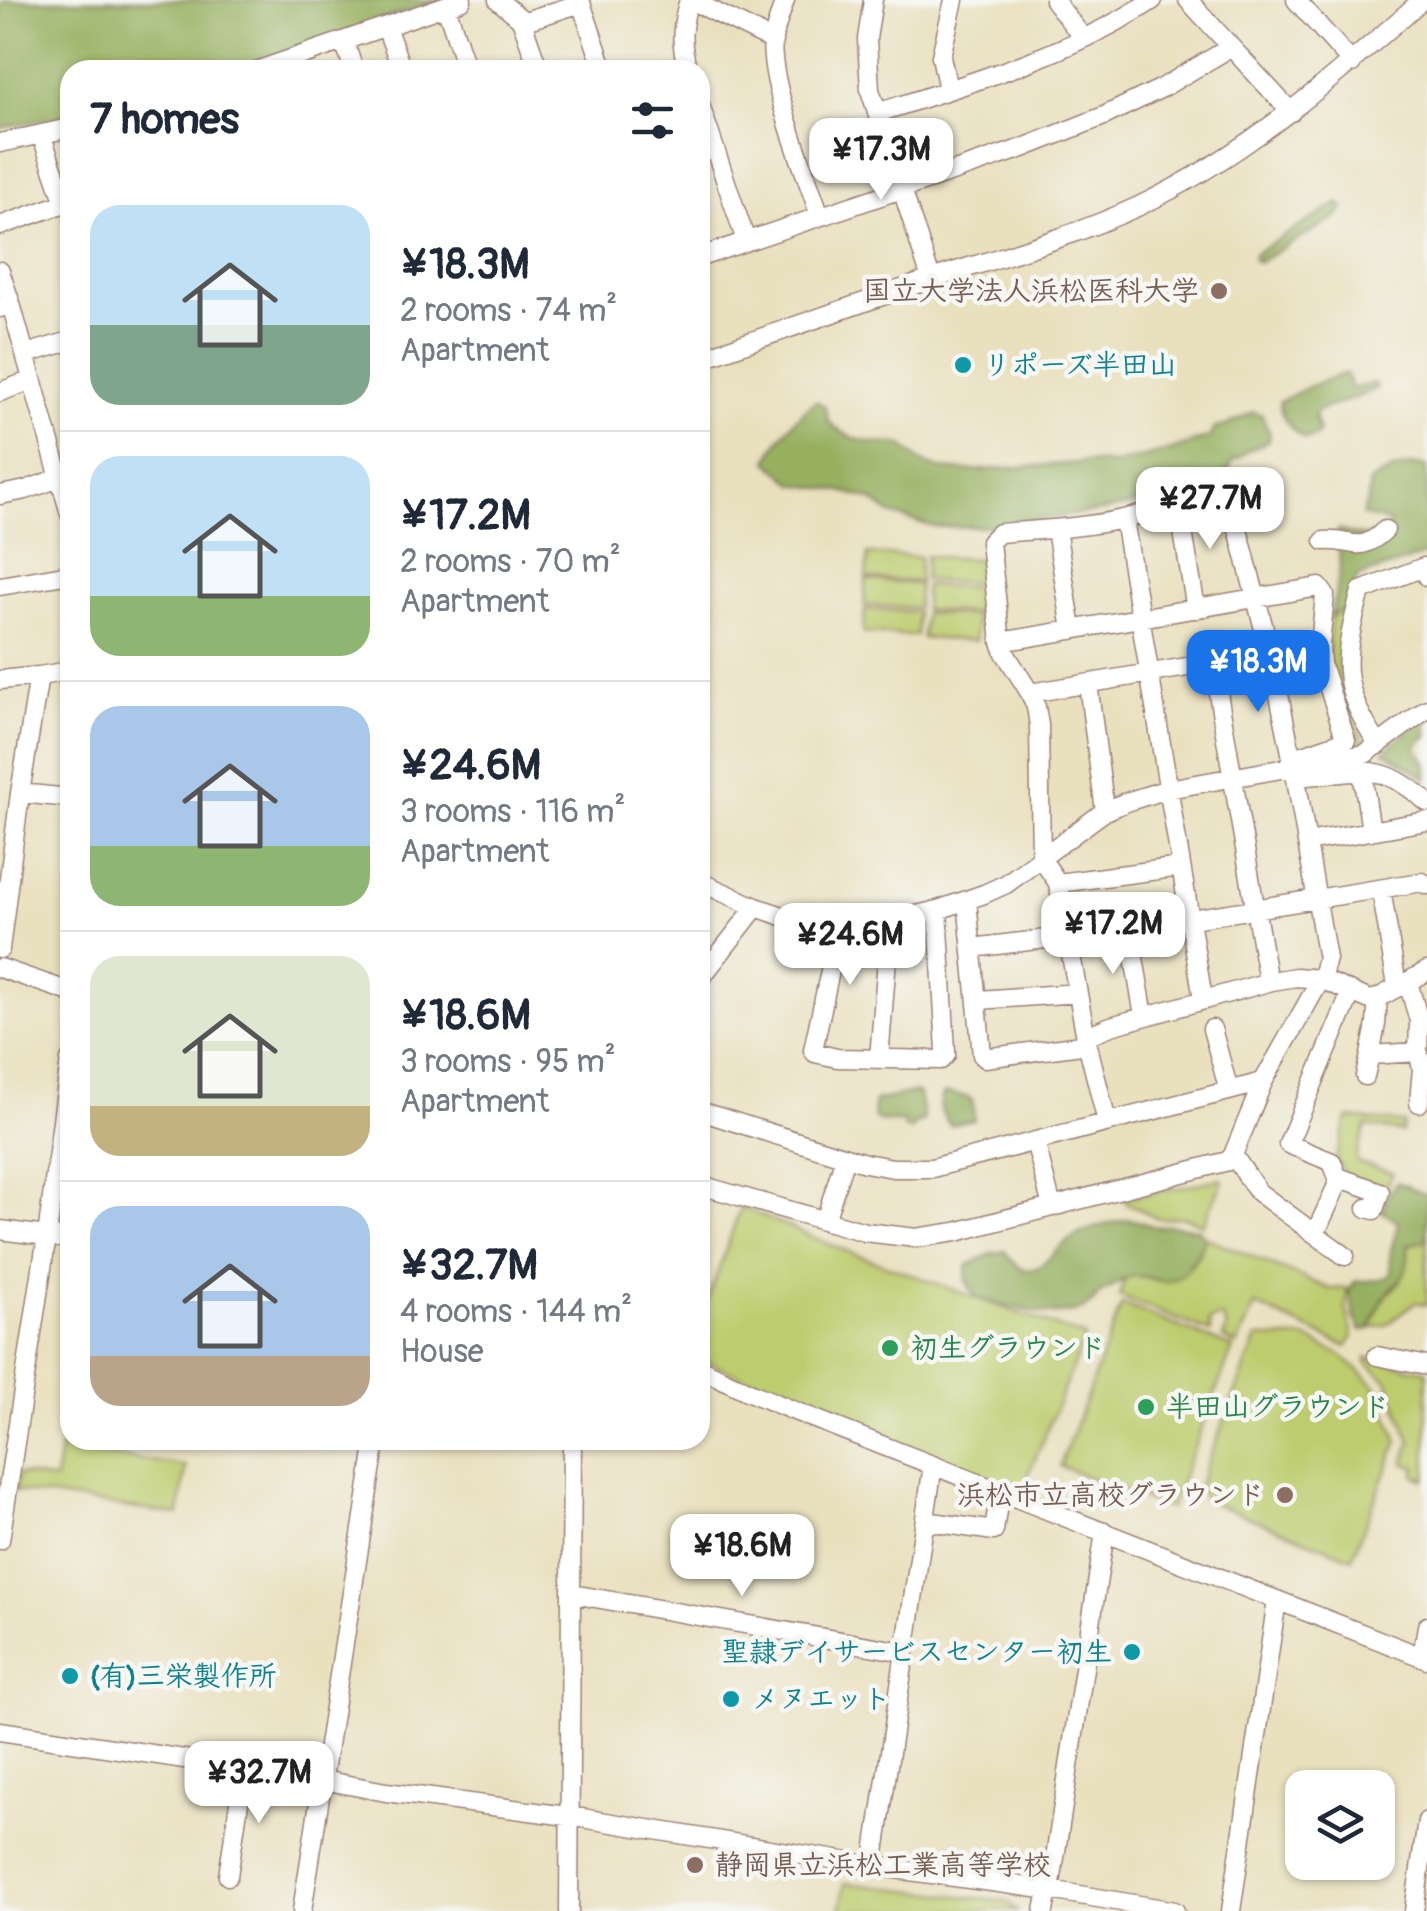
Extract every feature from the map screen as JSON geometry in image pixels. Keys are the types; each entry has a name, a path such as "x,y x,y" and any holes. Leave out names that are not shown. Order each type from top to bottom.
{"street":[{"path":"498,0 520,18 535,60"},
{"path":"685,60 681,31 690,0 773,41"},
{"path":"785,0 773,41 780,93 820,216"},
{"path":"874,0 867,30 870,90 931,280"},
{"path":"948,90 941,56 954,3 972,0"},
{"path":"1054,0 1083,38"},
{"path":"877,113 1083,38 1153,0"},
{"path":"1188,0 1291,112"},
{"path":"1296,0 1352,63"},
{"path":"710,355 1046,244 1140,205 1229,155 1291,112 1422,0"},
{"path":"522,22 585,1 601,60"},
{"path":"291,60 454,3 466,60"},
{"path":"386,27 398,60"},
{"path":"344,41 351,60"},
{"path":"710,254 1024,148 1162,88 1231,47"},
{"path":"0,143 60,130"},
{"path":"41,134 60,190"},
{"path":"710,135 746,241"},
{"path":"0,226 60,213"},
{"path":"0,271 5,306 26,354 60,464"},
{"path":"26,354 60,344"},
{"path":"0,392 32,380"},
{"path":"0,495 60,477"},
{"path":"710,1187 865,1232 916,1238 956,1232 1228,1161 1233,1155 1263,1082 1321,979 1327,959 1270,652 1226,483 1124,519 1056,530 999,532 990,542 1001,642 1030,693 1039,725 1041,858 1058,884 1086,1038 1107,1122"},
{"path":"1178,502 1196,609"},
{"path":"1124,519 1202,998"},
{"path":"1056,530 1072,630"},
{"path":"1324,541 1354,546 1375,540 1385,530"},
{"path":"1379,746 1356,708 1347,665 1348,643 1361,591 1424,567 1427,577"},
{"path":"0,586 60,576"},
{"path":"1001,642 1318,587 1325,595 1320,644 1324,678 1346,740 1294,768"},
{"path":"1030,693 1320,644"},
{"path":"1213,664 1268,982"},
{"path":"0,680 60,672"},
{"path":"0,949 39,676"},
{"path":"1088,684 1105,810"},
{"path":"710,886 809,924 840,928 938,910 1006,884 1105,810 1168,789 1366,754 1427,709"},
{"path":"1294,768 1386,774 1408,785 1427,802"},
{"path":"1362,772 1371,830"},
{"path":"20,793 60,797"},
{"path":"1307,842 1427,820"},
{"path":"1058,884 1181,867"},
{"path":"972,948 1068,938 1422,882 1427,885"},
{"path":"1380,889 1403,984 1418,1015 1422,1095"},
{"path":"967,900 985,1058 1081,1045 1101,1030 1268,982 1296,977 1321,979 1370,1000 1427,971"},
{"path":"710,966 756,906"},
{"path":"840,928 815,1053 837,1058 941,1060 946,1054 938,910"},
{"path":"880,1059 890,921"},
{"path":"1128,929 1144,1016"},
{"path":"0,968 60,989"},
{"path":"978,1000 1078,992"},
{"path":"1315,1234 1339,1180 1332,1162 1288,1144 1351,994"},
{"path":"1365,1076 1378,998"},
{"path":"1212,1029 1229,1091"},
{"path":"1370,1055 1418,1052"},
{"path":"710,1114 845,1157 893,1168 932,1168 1263,1082"},
{"path":"0,1540 60,1137"},
{"path":"1035,1142 1052,1207"},
{"path":"1233,1155 1258,1192 1345,1256"},
{"path":"825,1221 845,1157"},
{"path":"1338,1177 1380,1192 1374,1210 1367,1208"},
{"path":"0,1230 60,1238"},
{"path":"1377,1356 1427,1366"},
{"path":"710,1373 749,1392 1425,1658 1427,1626"},
{"path":"302,1911 374,1450"},
{"path":"569,1911 572,1450"},
{"path":"873,1866 933,1465"},
{"path":"925,1522 994,1531 1000,1490"},
{"path":"1044,1911 1105,1532"},
{"path":"572,1594 904,1652"},
{"path":"1231,1911 1277,1600"},
{"path":"0,1731 1175,1911"},
{"path":"228,1876 244,1769"},
{"path":"1414,1911 1427,1821"}],"green space":[{"path":"5,0 441,0 264,60 60,60 60,117 0,128 0,6"},
{"path":"1339,203 1344,208 1337,217 1259,262 1254,260 1254,254"},
{"path":"1346,373 1351,389 1374,383 1377,388 1317,411 1314,416 1319,431 1307,440 1302,437 1285,419 1279,402"},
{"path":"816,401 825,406 828,421 853,438 900,444 931,466 968,471 1093,462 1115,464 1210,437 1215,428 1253,412 1262,415 1270,434 1269,441 1232,461 1228,473 1129,506 990,526 934,527 891,514 870,499 794,484 768,461 788,428"},
{"path":"1414,465 1427,466 1427,554 1357,577 1346,610 1330,619 1340,567 1334,537 1339,530 1366,536 1391,525 1362,515 1370,481"},
{"path":"868,554 920,557 919,582 866,578"},
{"path":"926,556 979,559 977,583 924,580"},
{"path":"866,580 919,584 917,608 864,605"},
{"path":"925,585 978,588 976,613 924,610"},
{"path":"865,609 917,612 916,636 863,633"},
{"path":"1344,611 1340,674 1364,741 1356,747 1342,714 1328,657 1330,619"},
{"path":"924,613 976,616 975,641 922,638"},
{"path":"1427,714 1427,737 1417,749 1427,763 1427,779 1384,751"},
{"path":"917,1092 924,1121 912,1130 905,1129 903,1122 884,1122 874,1116 875,1101"},
{"path":"943,1094 970,1098 974,1120 950,1125 941,1107"},
{"path":"1348,1118 1404,1123 1402,1132 1366,1126 1356,1156 1357,1162 1393,1173 1385,1188 1344,1175 1336,1158"},
{"path":"1223,1181 1203,1224 1183,1217 1155,1217 1126,1203 1123,1194 1128,1198"},
{"path":"1397,1182 1427,1195 1427,1239 1408,1245 1404,1275 1385,1297 1369,1330 1361,1331 1349,1291 1355,1282 1381,1280 1391,1274 1390,1254 1398,1221 1382,1212"},
{"name":"初生グラウンド","path":"741,1207 841,1249 1085,1337 1022,1491 858,1429 710,1362 710,1293"},
{"path":"1130,1219 1156,1227 1198,1229 1205,1237 1194,1260 1177,1278 1127,1278 1076,1312 1044,1313 1011,1307 981,1299 968,1284 968,1265 993,1253 1005,1251 1015,1264 1033,1269 1075,1236"},
{"path":"1205,1237 1330,1289 1347,1288 1346,1309 1353,1336 1347,1347 1255,1305 1237,1345 1223,1338 1227,1328 1222,1317 1209,1321 1210,1332 1119,1296 1125,1279 1135,1275 1158,1281 1186,1270 1199,1254"},
{"path":"1427,1239 1427,1305 1416,1302 1386,1325 1371,1328 1386,1296 1400,1282 1408,1245"},
{"name":"半田山グラウンド","path":"1122,1304 1233,1348 1170,1509 1060,1466"},
{"name":"浜松市立高校グラウンド","path":"1257,1338 1305,1338 1341,1355 1376,1386 1398,1441 1352,1558 1205,1500 1198,1487"},
{"path":"1367,1358 1427,1371 1425,1480 1414,1475 1416,1468 1404,1463 1411,1442 1387,1380 1366,1362"},
{"path":"60,1448 186,1466 179,1515 15,1491 18,1474 55,1480"},
{"path":"845,1883 1006,1901 1018,1911 840,1911"}],"place":[{"name":"国立大学法人浜松医科大学","path":"1219,291"},
{"name":"リポーズ半田山","path":"963,365"},
{"name":"初生グラウンド","path":"890,1348"},
{"name":"半田山グラウンド","path":"1146,1407"},
{"name":"浜松市立高校グラウンド","path":"1285,1495"},
{"name":"聖隷デイサービスセンター初生","path":"1132,1652"},
{"name":"(有)三栄製作所","path":"70,1676"},
{"name":"メヌエット","path":"731,1699"},
{"name":"静岡県立浜松工業高等学校","path":"695,1865"}]}
